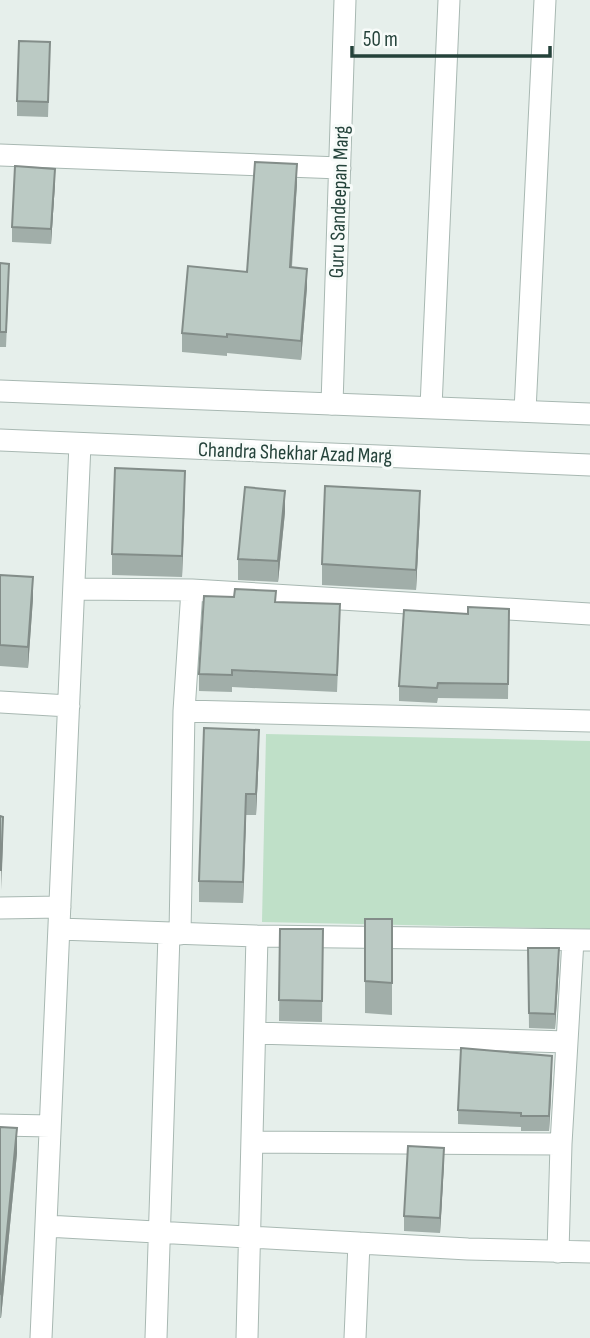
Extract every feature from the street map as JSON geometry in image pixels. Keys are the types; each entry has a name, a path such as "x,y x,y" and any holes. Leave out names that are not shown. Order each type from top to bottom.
{"street":[{"name":"Guru Sandeepan Marg","path":"332,404 345,0"},
{"path":"431,407 449,0"},
{"path":"526,411 545,0"},
{"path":"0,155 340,169"},
{"path":"0,391 590,414"},
{"name":"Chandra Shekhar Azad Marg","path":"0,440 590,465"},
{"path":"41,1338 80,444"},
{"path":"74,589 192,590 590,614"},
{"path":"156,1338 184,711 192,590"},
{"path":"0,702 69,706"},
{"path":"184,711 590,721"},
{"path":"0,908 60,907"},
{"path":"59,929 257,936 581,940 567,1042 558,1252"},
{"path":"247,1338 257,936"},
{"path":"255,1033 567,1042"},
{"path":"0,1125 50,1126"},
{"path":"253,1142 561,1144"},
{"path":"46,1226 590,1252"},
{"path":"355,1338 359,1243"}],"green space":[{"path":"266,734 590,741 590,929 262,922"}],"building":[{"path":"19,41 50,42 48,102 17,101"},
{"path":"255,162 297,164 290,267 307,269 301,341 182,333 188,266 247,272"},
{"path":"15,166 55,169 51,229 12,227"},
{"path":"0,263 9,264 6,332 0,332"},
{"path":"115,468 185,471 182,556 112,554"},
{"path":"325,486 420,491 416,570 322,564"},
{"path":"245,487 285,491 278,561 238,559"},
{"path":"0,575 33,577 28,647 0,645"},
{"path":"235,589 276,591 275,602 340,604 337,675 232,670 232,675 199,674 204,596 234,597"},
{"path":"468,607 509,609 508,684 438,683 437,688 399,686 404,610 468,614"},
{"path":"204,728 259,730 256,794 246,794 243,882 199,881"},
{"path":"0,816 3,817 1,870 0,870"},
{"path":"365,919 392,919 392,983 365,981"},
{"path":"280,929 323,929 322,1001 279,1000"},
{"path":"528,948 559,948 555,1014 529,1013"},
{"path":"461,1048 552,1056 549,1116 458,1110"},
{"path":"0,1127 17,1128 1,1294 0,1293"},
{"path":"408,1146 444,1148 440,1218 404,1216"}]}
